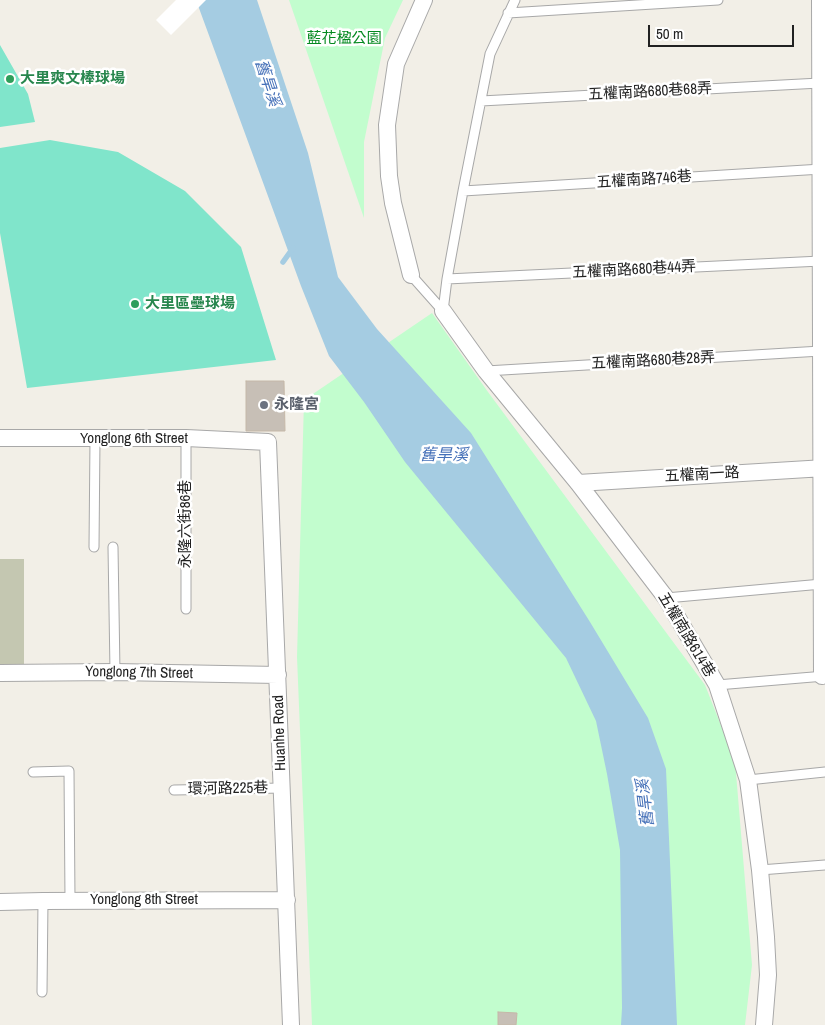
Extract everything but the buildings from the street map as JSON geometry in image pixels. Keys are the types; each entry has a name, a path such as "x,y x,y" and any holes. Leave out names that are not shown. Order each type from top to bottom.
{"street":[{"path":"411,275 393,203 389,176 387,125 396,64 424,0"},
{"path":"820,0 823,169 821,351 824,676"},
{"name":"五權南路614巷","path":"443,311 486,371 578,483 666,598 717,685 748,780 760,870 768,976 764,1025"},
{"name":"Yonglong 6th Street","path":"0,438 186,438 268,442"},
{"name":"Huanhe Road","path":"268,442 291,1025"},
{"name":"五權南一路","path":"578,483 823,468"},
{"name":"Yonglong 7th Street","path":"0,673 115,672 278,675"},
{"name":"Yonglong 8th Street","path":"0,902 43,900 287,900"}],"lane":[{"path":"443,311 463,191 490,54 515,0"},
{"path":"508,13 718,0"},
{"name":"五權南路680巷68弄","path":"481,102 820,83"},
{"name":"五權南路746巷","path":"463,191 823,169"},
{"name":"五權南路680巷44弄","path":"447,279 821,261"},
{"path":"411,275 443,311"},
{"name":"五權南路680巷28弄","path":"486,371 821,351"},
{"name":"永隆六街86巷","path":"186,438 186,609"},
{"path":"94,546 95,439"},
{"path":"113,547 115,672"},
{"path":"666,598 822,584"},
{"path":"717,685 824,676"},
{"path":"33,772 69,771 70,900"},
{"path":"748,780 825,772"},
{"name":"環河路225巷","path":"174,790 283,788"},
{"path":"760,870 825,865"},
{"path":"42,992 43,900"}],"shaded area":[{"path":"0,559 24,559 24,665 0,665"}],"green space":[{"name":"藍花楹公園","path":"289,0 403,0 385,38 364,142 364,218"},
{"name":"大里爽文棒球場","path":"0,45 28,94 35,122 0,127"},
{"name":"大里區壘球場","path":"50,140 118,152 185,191 241,247 276,360 27,388 0,233 0,148"},
{"path":"432,313 488,392 705,685 735,761 752,965 745,1025 312,1025 297,657 304,400"}],"water":[{"name":"舊旱溪","path":"196,0 257,0 308,153 338,277 377,329 471,433 648,718 666,769 677,1025 621,1025 620,850 596,721 566,658 405,462 364,402 329,356 301,286"}],"pier":[{"path":"176,0 206,0 171,35 156,20"}],"waterway":[{"path":"283,262 293,248"}],"place":[{"name":"大里爽文棒球場","path":"10,79"},
{"name":"大里區壘球場","path":"135,304"},
{"name":"永隆宮","path":"264,405"}]}
